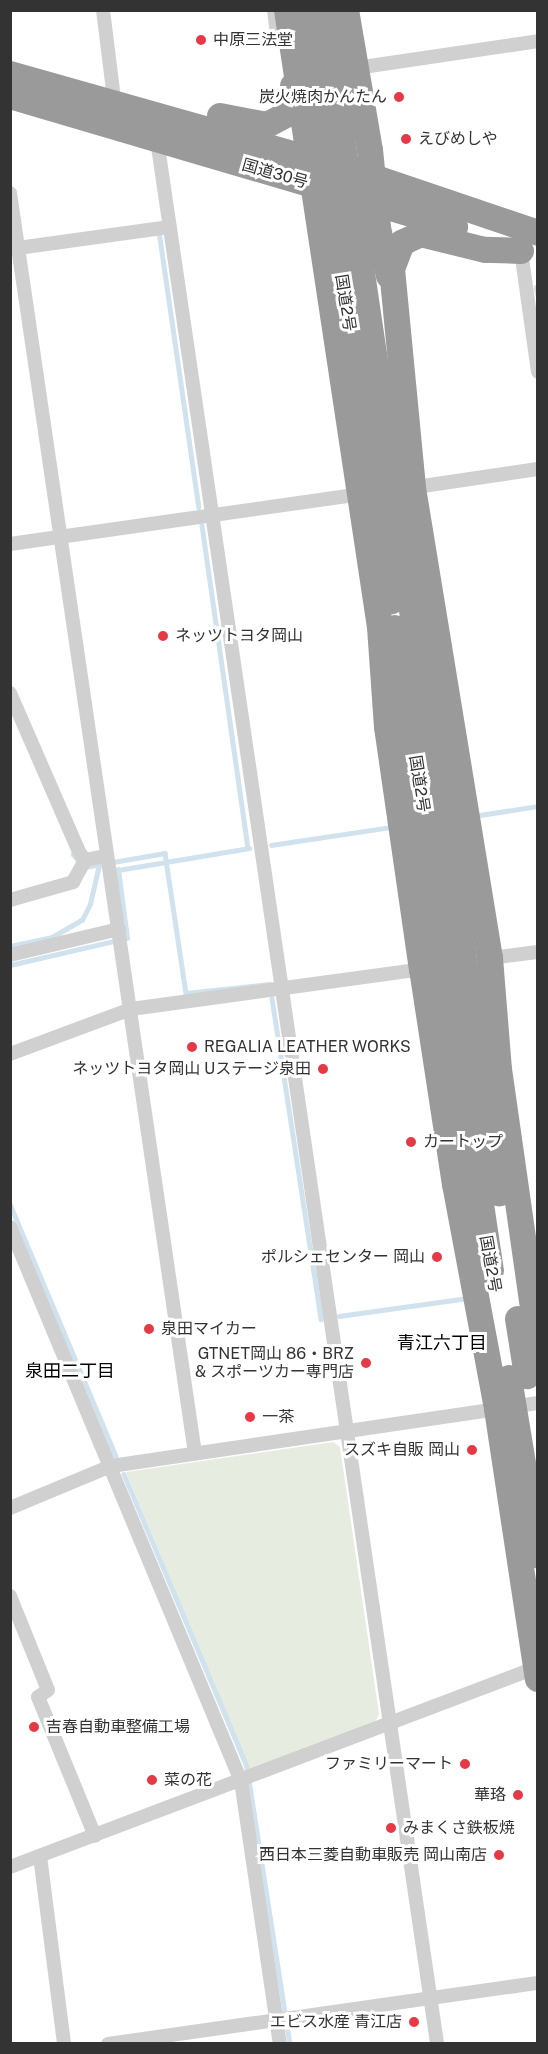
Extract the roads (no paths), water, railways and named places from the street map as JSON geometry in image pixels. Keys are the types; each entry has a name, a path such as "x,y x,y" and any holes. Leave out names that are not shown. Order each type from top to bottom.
{"highway":[{"path":"287,10 358,495 380,627 387,727 422,969 455,1184 473,1264"},
{"name":"国道2号","path":"303,10 401,599 433,743 518,1377 537,1556"},
{"name":"国道2号","path":"323,10 461,1064 518,1377 537,1443"},
{"path":"348,14 374,189 393,297 413,488 489,958 499,1069 537,1342"},
{"path":"10,58 113,90 149,112 178,103 255,124 277,121 288,114 293,103 292,46"},
{"name":"国道30号","path":"10,74 149,112 309,160 374,189 532,247"},
{"name":"国道30号","path":"10,96 313,186 374,189"},
{"path":"10,108 82,128 157,140"},
{"path":"393,297 395,256 411,237 432,234 485,250 532,247"},
{"path":"433,743 459,841 485,1011 499,1069"},
{"path":"461,1064 455,1098 473,1264 537,1671"}],"street":[{"path":"103,10 113,90"},
{"path":"273,10 277,34 292,46"},
{"path":"356,68 537,41"},
{"path":"157,140 162,228 212,516 280,990 348,1429 437,2043"},
{"path":"10,193 16,253 131,1009 195,1454"},
{"path":"16,253 162,228"},
{"path":"532,247 537,372"},
{"path":"10,544 537,469"},
{"path":"10,693 15,719 83,864"},
{"path":"83,864 107,861"},
{"path":"10,900 73,882 83,864"},
{"path":"10,955 120,936"},
{"path":"489,958 537,952"},
{"path":"10,1053 131,1009 422,969"},
{"path":"10,1227 247,1778 283,2019 280,2043"},
{"path":"10,1508 111,1466 348,1429 537,1403"},
{"path":"10,1596 48,1690 38,1697 95,1836"},
{"path":"10,1867 389,1724 537,1671"},
{"path":"40,1856 64,2043"},
{"path":"108,2043 537,1983"}],"waterway":[{"path":"159,231 199,507"},
{"path":"536,287 538,295"},
{"path":"202,525 248,848"},
{"path":"480,815 538,806"},
{"path":"271,845 392,827"},
{"path":"10,965 127,938 118,870 249,848"},
{"path":"73,854 84,867 165,853 186,993 270,984"},
{"path":"10,946 52,937 82,920 90,904 99,865"},
{"path":"272,998 321,1319"},
{"path":"10,1204 116,1456"},
{"path":"339,1316 468,1298"},
{"path":"124,1474 247,1767 290,2044"}],"place":[{"name":"中原三法堂","path":"201,40"},
{"name":"炭火焼肉かんたん","path":"399,97"},
{"name":"えびめしや","path":"406,139"},
{"name":"ネッツトヨタ岡山","path":"163,636"},
{"name":"REGALIA LEATHER WORKS","path":"192,1047"},
{"name":"ネッツトヨタ岡山 Uステージ泉田","path":"323,1069"},
{"name":"カートップ","path":"411,1142"},
{"name":"ポルシェセンター 岡山","path":"437,1257"},
{"name":"泉田マイカー","path":"149,1329"},
{"name":"GTNET岡山 86・BRZ & スポーツカー専門店","path":"366,1363"},
{"name":"一茶","path":"250,1417"},
{"name":"スズキ自販 岡山","path":"472,1450"},
{"name":"吉春自動車整備工場","path":"34,1727"},
{"name":"ファミリーマート","path":"465,1764"},
{"name":"菜の花","path":"152,1780"},
{"name":"華珞","path":"518,1795"},
{"name":"みまくさ鉄板焼","path":"391,1828"},
{"name":"西日本三菱自動車販売 岡山南店","path":"499,1855"},
{"name":"エビス水産 青江店","path":"414,2022"}],"district":[{"name":"青江六丁目","path":"442,1343"},
{"name":"泉田二丁目","path":"70,1371"}]}
